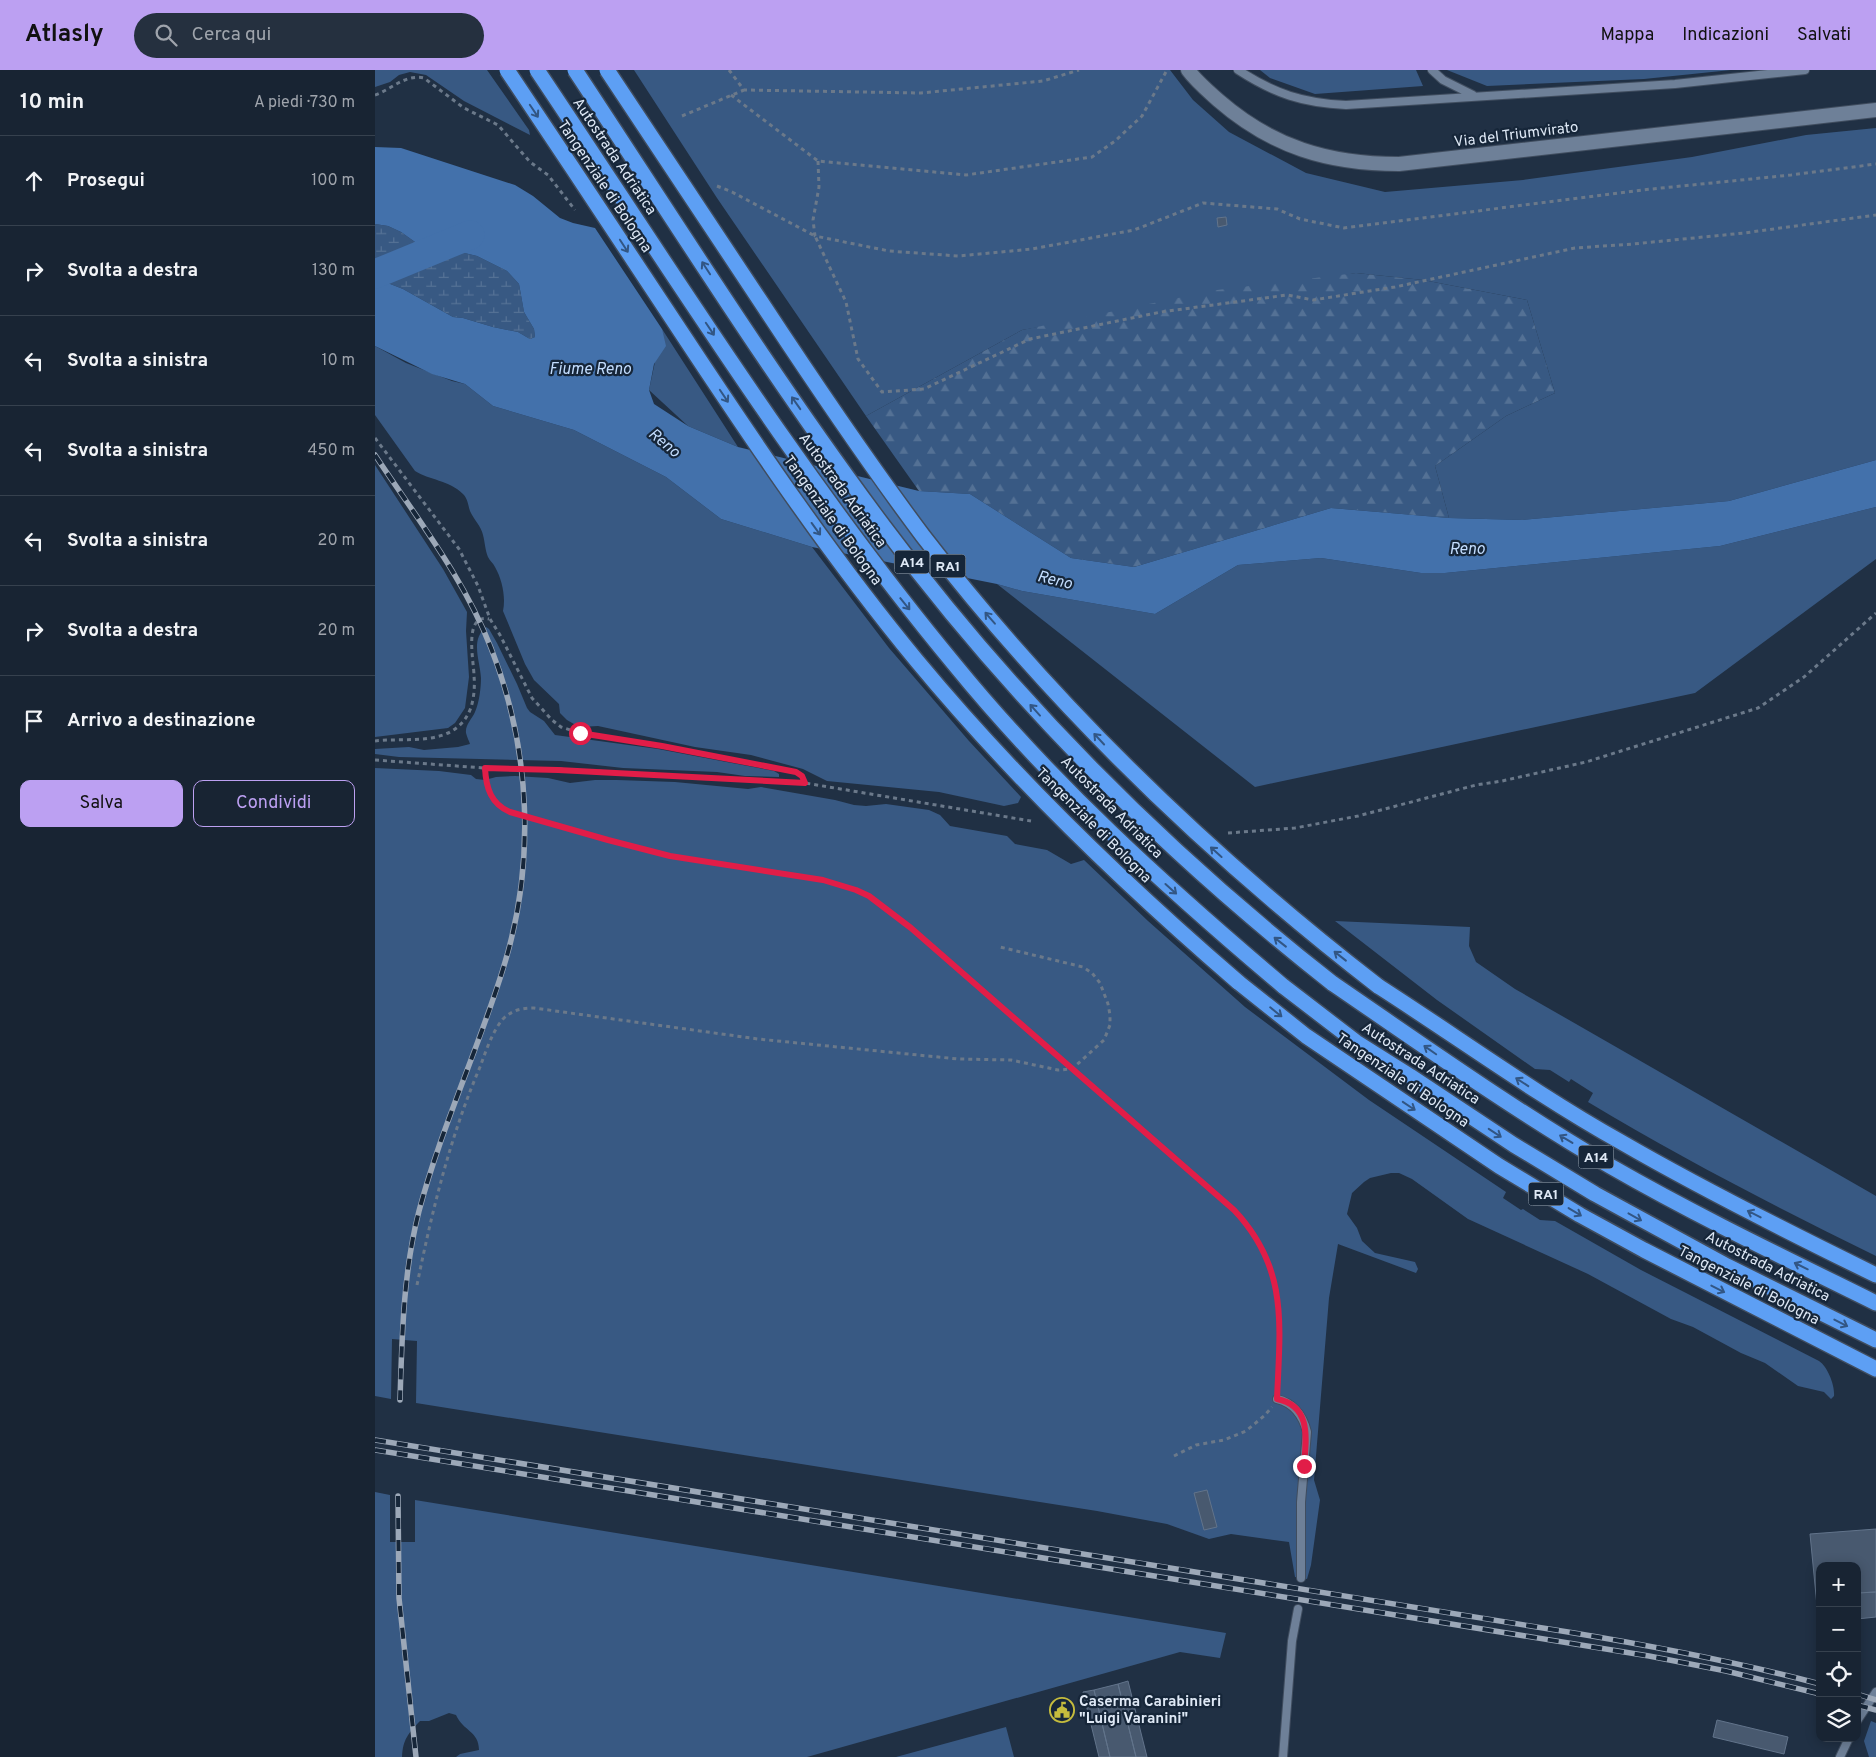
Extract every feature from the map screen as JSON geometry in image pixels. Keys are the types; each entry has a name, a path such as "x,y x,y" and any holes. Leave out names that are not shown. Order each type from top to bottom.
{"highway":[{"name":"Tangenziale di Bologna","path":"507,70 761,451 859,587 916,660 977,730 1046,805 1106,864 1238,982 1306,1036 1499,1166 1580,1215 1644,1250 1876,1369"},
{"name":"Autostrada Adriatica","path":"537,70 794,453 847,528 957,668 1018,737 1149,870 1283,986 1356,1042 1514,1145 1595,1194 1727,1266 1876,1340"},
{"name":"Autostrada Adriatica","path":"575,70 778,376 884,528 1001,671 1063,741 1128,806 1260,926 1332,983 1473,1080 1609,1165 1672,1201 1876,1303"},
{"name":"RA1","path":"607,70 859,447 924,537 1043,679 1107,748 1172,812 1242,876 1313,936 1378,986 1542,1094 1619,1142 1876,1276"}],"street":[{"name":"Via del Triumvirato","path":"1188,70 1234,113 1283,142 1328,158 1369,164 1399,164 1876,110"}],"lane":[{"path":"1238,70 1275,91 1321,104 1372,104 1675,84 1805,70"},
{"path":"1432,70 1443,80 1474,96"},
{"path":"1277,1399 1284,1401 1300,1414 1305,1421 1307,1432 1301,1502 1301,1578"},
{"path":"1283,1757 1292,1641 1298,1609"},
{"path":"1861,1715 1876,1692"},
{"path":"1840,1757 1847,1742"}],"path":[{"path":"729,70 745,90"},
{"path":"682,116 745,90 921,93 1043,81 1079,70"},
{"path":"731,96 818,161 966,175 1092,157 1115,141 1142,116 1167,70"},
{"path":"375,95 409,78 415,76 424,78 464,108 498,125 530,162 548,175 575,210"},
{"path":"818,161 819,187 813,220 815,236 846,302 857,359 882,392 924,389 1030,339 1161,312 1287,296 1313,300 1395,287 1575,248 1725,235 1876,215"},
{"path":"717,186 815,236 889,251 958,256 1032,249 1135,230 1203,203 1277,209 1300,219 1344,228 1642,190 1791,175 1876,164"},
{"path":"375,438 459,549 478,586 490,619 532,698 561,726 580,733 662,746 796,772 802,776 805,783"},
{"path":"1228,833 1276,830 1358,816 1475,785 1503,781 1586,762 1758,708 1804,677 1876,613"},
{"path":"375,741 431,738 452,732 462,724 471,707 475,677 471,640 473,630 475,623 480,619 490,619"},
{"path":"375,760 485,768 805,783 1031,821"},
{"path":"485,768 485,780 492,799 510,812 670,856 823,880 869,896 911,928 1234,1210 1259,1242 1276,1285 1279,1330 1277,1399 1264,1416 1245,1430 1224,1440 1196,1445 1174,1456"},
{"path":"417,1285 437,1193 452,1139 491,1039 503,1020 511,1012 520,1008 534,1008 758,1039 958,1059 1011,1060 1058,1070 1072,1069 1104,1040 1107,1032 1110,1015 1100,983 1092,973 1083,967 1000,947"}],"green space":[{"path":"375,70 487,70 529,130 530,135 464,101 426,75 410,72 399,75 390,82 375,87"},
{"path":"634,70 1170,70 1193,100 1229,132 1306,173 1385,192 1523,180 1692,157 1806,135 1876,128 1876,460 1729,501 1522,520 1449,518 1435,466 1506,416 1555,393 1527,300 1423,280 1356,273 1022,330 866,416 717,198"},
{"path":"1260,70 1416,70 1423,86 1315,94 1270,78"},
{"path":"1447,70 1731,70 1644,79 1487,86"},
{"path":"375,224 388,226 401,232 422,247 433,250 452,250 477,256 507,271 519,284 524,312 534,329 535,337 530,339 518,332 453,317 403,289 375,278"},
{"path":"1356,273 1423,280 1527,300 1555,393 1506,416 1435,466 1449,518 1331,508 1134,567 1071,558 970,494 919,491 866,416 1022,330 1217,290"},
{"path":"662,329 738,447 688,426 649,390"},
{"path":"375,346 406,363 452,381 465,384 493,406 574,430 666,477 721,519 812,547 889,648 969,741 1021,797 1018,803 1004,806 939,792 827,781 803,769 751,755 695,747 598,726 579,727 567,720 560,713 559,704 534,680 525,664 503,611 504,594 500,577 488,557 482,532 470,511 466,498 452,486 415,471 375,415"},
{"path":"375,465 443,569 467,612 466,631 469,677 465,708 455,723 448,728 375,737"},
{"path":"1876,507 1876,559 1695,693 1255,787 997,584 1022,591 1155,614 1238,565 1321,558 1421,573 1445,573 1720,546"},
{"path":"486,627 497,643 527,708 544,721 555,735 658,749 774,771 779,774 779,777 623,768 561,761 399,757 375,754 375,749 409,747 424,750 470,744 466,730 474,715 481,686 477,644 481,632"},
{"path":"375,768 439,771 471,775 476,779 485,780 496,777 515,776 548,778 570,783 617,780 675,782 748,789 761,787 854,805 886,804 929,810 940,815 950,826 1007,836 1015,844 1047,850 1071,864 1084,860 1148,921 1245,1007 1369,1100 1506,1192 1503,1198 1540,1220 1555,1221 1641,1270 1819,1361 1830,1377 1834,1396 1831,1399 1824,1392 1798,1386 1765,1363 1741,1353 1693,1327 1671,1319 1588,1274 1468,1219 1412,1179 1399,1173 1391,1173 1370,1178 1352,1193 1347,1214 1357,1228 1362,1241 1375,1253 1415,1262 1418,1269 1416,1273 1338,1244 1329,1298 1314,1480 1320,1500 1311,1565 1307,1579 1295,1577 1289,1542 1231,1534 1209,1539 1167,1524 1097,1511 416,1403 417,1341 392,1339 391,1399 375,1396"},
{"path":"1335,921 1470,927 1469,946 1476,962 1515,989 1876,1196 1876,1256 1730,1182 1588,1102 1593,1093 1571,1079 1569,1082 1550,1070 1535,1069 1437,1000"},
{"path":"375,1492 390,1495 390,1542 415,1542 415,1500 1226,1633 1220,1658 1180,1652 807,1757 456,1757 460,1754 479,1750 474,1735 456,1715 449,1713 429,1721 420,1721 407,1737 402,1757 375,1757"},
{"path":"1871,1721 1876,1723 1876,1757 1869,1757 1864,1741"},
{"path":"1006,1727 1014,1757 896,1757"}],"water":[{"name":"Fiume Reno","path":"375,147 401,148 515,185 533,196 560,218 595,228 662,329 666,346 654,364 649,390 654,404 688,426 738,447 919,491 970,494 1071,558 1134,567 1331,508 1449,518 1522,520 1729,501 1876,460 1876,507 1720,546 1445,573 1421,573 1321,558 1238,565 1155,614 1022,591 997,584 812,547 721,519 666,477 574,430 493,406 465,384 432,374 375,346 375,278 403,289 453,317 518,332 530,339 535,337 534,329 524,312 519,284 507,271 477,256 452,250 433,250 422,247 401,232 388,226 375,224"}],"building":[{"path":"1226,217 1227,225 1218,227 1217,218"},
{"path":"1207,1490 1217,1527 1204,1530 1194,1493"},
{"path":"1876,1529 1876,1592 1861,1593 1861,1562 1816,1562 1816,1596 1810,1534"},
{"path":"1876,1592 1876,1617 1861,1619 1861,1593"},
{"path":"1128,1681 1147,1757 1136,1757 1118,1684"},
{"path":"1118,1684 1136,1757 1110,1757 1094,1690"},
{"path":"1094,1690 1110,1757 1099,1757 1083,1692"},
{"path":"1717,1720 1788,1737 1784,1754 1713,1737"}],"waterway":[{"name":"Reno","path":"375,274 470,235"}],"railway":[{"path":"375,455 438,548 480,622 504,687 514,726 521,767 524,807 521,889 514,929 493,999 428,1180 414,1234 406,1281 400,1400"},
{"path":"375,1440 1600,1637 1726,1662 1816,1683"},
{"path":"375,1450 1649,1656 1726,1671 1816,1693"},
{"path":"398,1496 399,1598 416,1757"},
{"path":"1861,1695 1876,1700"},
{"path":"1861,1706 1876,1710"}],"place":[{"name":"Caserma Carabinieri \"Luigi Varanini\"","path":"1062,1710"}],"route":[{"path":"580,733 662,746 796,772 802,776 805,783 485,768 485,780 492,799 510,812 670,856 823,880 869,896 911,928 1234,1210 1259,1242 1276,1285 1279,1330 1277,1399 1291,1405 1305,1421 1307,1432 1304,1466"}]}
